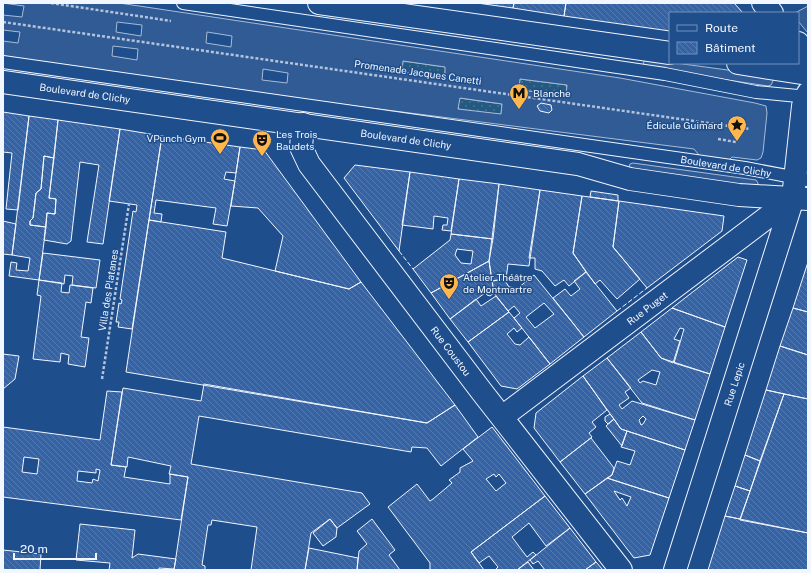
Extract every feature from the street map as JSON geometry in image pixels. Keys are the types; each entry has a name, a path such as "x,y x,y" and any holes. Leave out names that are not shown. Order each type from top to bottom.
{"street":[{"path":"319,3 669,53"},
{"path":"763,3 771,12"},
{"path":"799,45 808,59"},
{"path":"744,64 808,74"},
{"name":"Boulevard de Clichy","path":"3,82 578,164 630,179 739,195 801,189"},
{"name":"Rue Lepic","path":"675,570 801,189 803,106 807,96"},
{"name":"Rue Coustou","path":"303,124 301,147 309,164 621,570"},
{"name":"Rue Puget","path":"502,417 801,189"}],"lane":[{"path":"183,3 665,74 756,92 807,96"},
{"name":"Boulevard de Clichy","path":"3,62 752,169 801,189"}],"path":[{"name":"Promenade Jacques Canetti","path":"3,22 750,129"},
{"path":"718,138 736,142"},
{"name":"Villa des Platanes","path":"102,379 129,204"}],"shaded area":[{"path":"3,3 119,3 620,78 755,103 766,106 767,113 763,152 761,158 757,160 732,157 726,163 703,160 694,149 339,104 3,56 3,41 18,43 20,32 3,30 3,15 22,17 24,6","holes":["117,22 142,25 141,36 116,32","207,32 232,36 231,47 206,43","113,46 138,49 137,60 112,56","403,61 445,67 445,78 402,72","263,69 288,73 287,83 262,80","520,79 567,85 566,95 519,90","460,98 502,104 501,114 458,109"]},
{"path":"808,6 808,33 799,22 799,12 797,12"},
{"path":"646,59 669,62 669,64 683,64 772,76 773,81 771,85 768,86 646,68 643,63"},
{"path":"403,61 446,67 444,78 401,72"},
{"path":"520,79 567,85 566,96 518,90"},
{"path":"459,98 502,104 501,115 458,109"},
{"path":"633,163 756,180 758,183 757,188 628,169 630,164"}],"building":[{"path":"477,3 514,3 513,8"},
{"path":"514,3 566,3 564,16 513,8"},
{"path":"566,3 734,3 742,12 669,12 669,31 564,16"},
{"path":"541,103 551,105 552,110 549,113 540,111 537,106"},
{"path":"3,112 29,116 18,210 6,209 12,153 3,152"},
{"path":"29,116 58,120 54,158 44,156 41,189 36,193 33,218 30,221 30,225 46,227 39,280 9,276 11,262 17,263 16,270 28,271 30,258 12,255"},
{"path":"58,120 120,129 103,244 87,242 99,165 80,162 71,241 67,244 44,240 47,213 55,214 56,199 49,198"},
{"path":"120,129 162,136 132,329 118,327 119,322 116,322 119,303 121,304 122,300 120,299 133,211 136,212 137,205 109,201"},
{"path":"162,136 240,147 236,173 226,172 224,179 235,181 227,226 213,224 216,208 156,200 154,213 162,214 161,222 149,220"},
{"path":"240,147 264,150 361,282 349,289 275,271 283,236 258,208 231,206"},
{"path":"44,156 54,158 49,198 56,199 55,214 47,213 46,227 30,225 30,221 33,218 36,193 41,189"},
{"path":"355,165 410,172 399,251 344,178"},
{"path":"410,172 459,179 451,231 442,230 443,225 447,225 448,218 434,216 433,229 402,225"},
{"path":"459,179 499,184 493,239 451,234"},
{"path":"499,184 540,190 529,266 508,264 506,279 492,281 489,261"},
{"path":"540,190 582,196 573,253 586,272 569,286 564,280 555,286 542,271 535,269 535,258 529,258"},
{"path":"591,191 618,195 618,201 590,197"},
{"path":"582,196 619,201 613,247 640,279 617,299 600,280 595,284 573,253"},
{"path":"619,201 724,216 722,231 647,288 613,247"},
{"path":"149,220 226,232 222,258 349,289 361,282 455,405 427,423 126,372"},
{"path":"3,221 16,224 12,255 3,254"},
{"path":"451,234 493,239 489,261 431,293 413,269 450,240","holes":["457,249 473,251 471,264 461,263 455,255"]},
{"path":"43,253 100,260 96,288 72,285 73,276 65,275 64,284 39,280"},
{"path":"738,257 747,260 725,327 672,308"},
{"path":"489,261 493,287 450,319 431,293"},
{"path":"808,262 808,312 793,308"},
{"path":"586,272 617,311 584,337 553,298 565,289 571,296 580,289 574,281"},
{"path":"534,275 584,337 550,364 514,318 520,313 514,306 508,311 494,293 492,281 504,279 509,287 518,288","holes":["544,303 554,314 535,328 526,317"]},
{"path":"39,280 62,283 61,292 69,293 70,285 93,288 91,303 86,302 81,337 89,338 85,367 68,364 69,355 61,353 60,362 33,359 41,296 37,295"},
{"path":"493,287 494,293 490,296 487,295 486,293"},
{"path":"496,296 509,312 468,342 450,319 476,299 481,306"},
{"path":"672,308 725,327 710,374 674,363 684,329 680,328 674,339 680,341 673,363 661,358 641,332"},
{"path":"793,308 808,312 808,355 780,346"},
{"path":"509,312 522,328 517,332 514,328 507,334 515,344 520,345 529,337 550,364 517,389 501,386 468,342"},
{"path":"641,332 661,358 710,374 695,420 642,403 607,358","holes":["652,370 660,372 656,385 643,381 640,383 638,380"]},
{"path":"780,346 808,355 808,399 766,390"},
{"path":"3,354 19,356 15,379 3,389"},
{"path":"607,358 631,388 625,392 629,398 619,405 622,409 632,401 695,420 685,450 621,429 583,376","holes":["643,416 646,419 643,424 641,425 639,420"]},
{"path":"583,376 607,410 592,422 596,427 589,433 592,437 560,462 534,428 536,413"},
{"path":"204,384 427,423 455,405 478,437 441,466 427,448 412,447 411,452 199,416 191,464 362,493 370,504 337,528 330,519 311,533 305,570 251,570 257,527 212,520 211,525 208,525 202,565 205,566 205,570 174,570 188,477 169,474 171,466 128,457 127,467 111,465 123,388 201,401"},
{"path":"766,390 784,394 760,461 745,455"},
{"path":"107,391 122,392 111,465 126,467 124,477 170,484 170,474 188,477 181,520 3,497 3,427 100,440","holes":["24,457 39,459 37,474 22,472","96,469 100,470 98,481 93,479 92,483 77,481 78,471 96,473"]},
{"path":"784,394 808,399 808,533 740,520"},
{"path":"610,414 614,419 608,424 605,421 605,417"},
{"path":"614,419 621,429 627,431 622,446 606,426"},
{"path":"492,427 545,496 471,552 484,570 430,570 430,563 388,507 417,484 430,501 433,499 452,483 449,480 460,472 460,468 473,461 463,449","holes":["494,474 496,477 499,474 506,483 496,491 486,479"]},
{"path":"627,431 685,450 669,498 607,478 612,475 617,461 630,465 635,451 621,447"},
{"path":"591,438 614,468 612,475 585,494 560,462"},
{"path":"745,455 760,461 750,491 735,486"},
{"path":"607,478 669,498 650,555 634,558 585,494","holes":["614,491 631,497 627,506 622,498 620,500"]},
{"path":"735,486 750,491 740,519 725,516"},
{"path":"545,496 570,528 546,546 529,523 512,537 527,557 533,552 536,555 517,570 495,570 498,567 489,556 479,563 471,552"},
{"path":"725,516 808,533 808,570 708,570"},
{"path":"330,519 337,528 336,537 323,546 313,533"},
{"path":"372,519 395,550 389,555 400,570 357,570 359,551 367,544 357,531"},
{"path":"80,524 135,530 132,558 138,554 176,559 174,569 159,568 159,570 109,570 110,563 76,560"},
{"path":"570,528 596,562 585,570 545,570 538,561 533,564 530,560"},
{"path":"309,548 358,558 357,570 305,570"},
{"path":"3,550 41,554 40,570 3,570"},
{"path":"528,562 534,570 517,570"},
{"path":"596,562 603,570 585,570"}],"fence":[{"path":"399,251 413,269"},
{"path":"617,311 647,288"}],"place":[{"name":"Blanche","path":"519,110"},
{"name":"Édicule Guimard","path":"737,142"},
{"name":"VPunch Gym","path":"220,155"},
{"name":"Les Trois Baudets","path":"262,157"},
{"name":"Atelier Théâtre de Montmartre","path":"449,300"}]}
